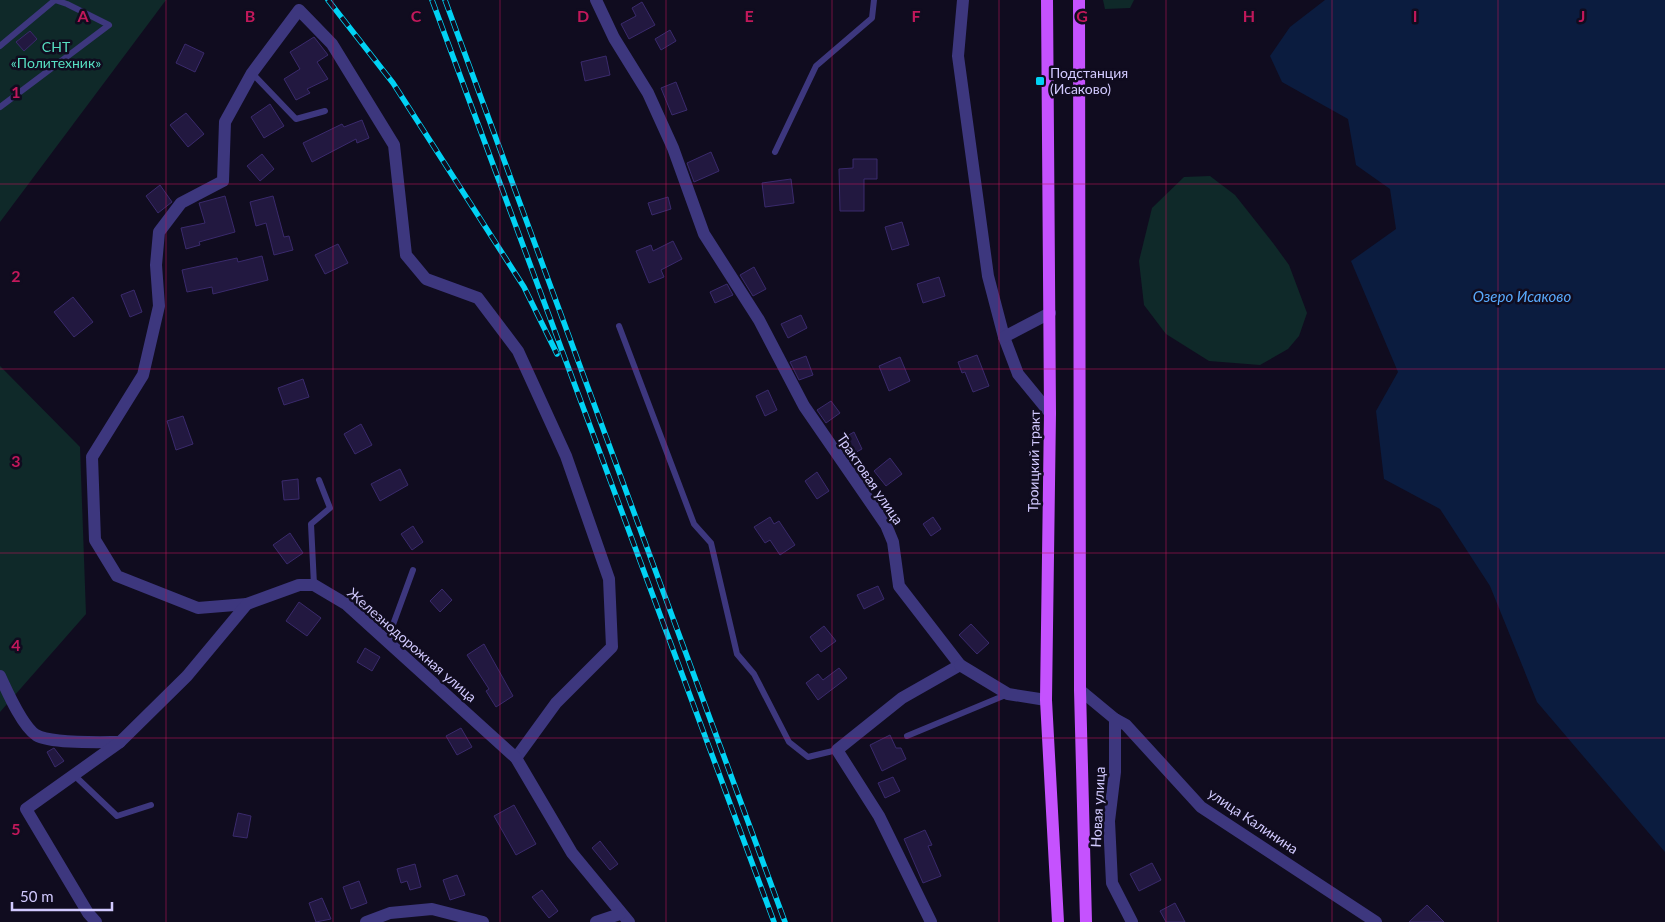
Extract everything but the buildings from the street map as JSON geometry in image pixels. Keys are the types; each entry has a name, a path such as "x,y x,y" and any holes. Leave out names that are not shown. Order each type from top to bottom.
{"main road":[{"name":"Троицкий тракт","path":"1047,0 1050,413 1046,700 1058,922"},
{"path":"1079,0 1080,690 1086,922"}],"street":[{"name":"Трактовая улица","path":"596,0 614,38 648,94 673,148 704,234 758,320 804,406 886,526 893,542 900,586 960,665"},
{"path":"963,0 958,56 988,276 1004,337 1018,374 1050,413"},
{"path":"314,585 299,585 247,604 198,608 117,576 95,540 92,457 143,375 159,306 156,265 160,232 181,203 223,181 225,122 252,73 299,10 332,44 394,145 406,255 426,279 478,298 518,351 566,456 609,579 612,648 556,703 516,758"},
{"path":"1004,337 1050,313"},
{"name":"Железнодорожная улица","path":"314,585 346,604 516,758 572,853 625,918"},
{"path":"96,922 88,914 26,810 120,742 187,676 247,604"},
{"path":"931,922 879,816 837,750 902,698 960,665 1008,694 1046,700"},
{"path":"0,676 13,706 36,735 67,742 120,742"},
{"name":"улица Калинина","path":"1080,690 1114,719 1126,725 1201,807 1376,922"},
{"name":"Новая улица","path":"1114,719 1115,772 1109,821 1112,883 1132,922"},
{"path":"366,922 390,914 432,909 482,922"},
{"name":"Железнодорожная улица","path":"596,922 625,918"}],"lane":[{"path":"0,46 55,0 109,24 0,107"},
{"path":"775,152 816,66 872,18 874,0"},
{"path":"252,73 296,119 325,112"},
{"path":"619,326 694,524 711,544 737,654 754,674 789,742 808,757 837,750"},
{"path":"314,585 311,524 330,508 318,480"},
{"path":"386,641 413,570"},
{"path":"907,736 1008,694"},
{"path":"74,775 117,816 151,805"}],"green space":[{"name":"СНТ «Политехник»","path":"0,0 166,0 0,222"},
{"path":"1103,0 1134,0 1130,8 1105,9"},
{"path":"1210,176 1235,195 1289,265 1307,313 1299,336 1288,349 1260,365 1209,361 1166,334 1144,305 1139,261 1152,208 1184,177"},
{"path":"0,366 80,447 86,614 0,712"}],"water":[{"name":"Озеро Исаково","path":"1325,0 1665,0 1665,852 1537,702 1490,586 1440,509 1384,479 1376,411 1398,372 1351,261 1396,229 1390,189 1356,165 1348,119 1282,82 1270,56 1290,27"}],"railway":[{"path":"328,0 393,83 524,287 557,354"},
{"path":"432,0 774,922"},
{"path":"445,0 785,922"}],"place":[{"name":"Подстанция (Исаково)","path":"1040,81"}]}
